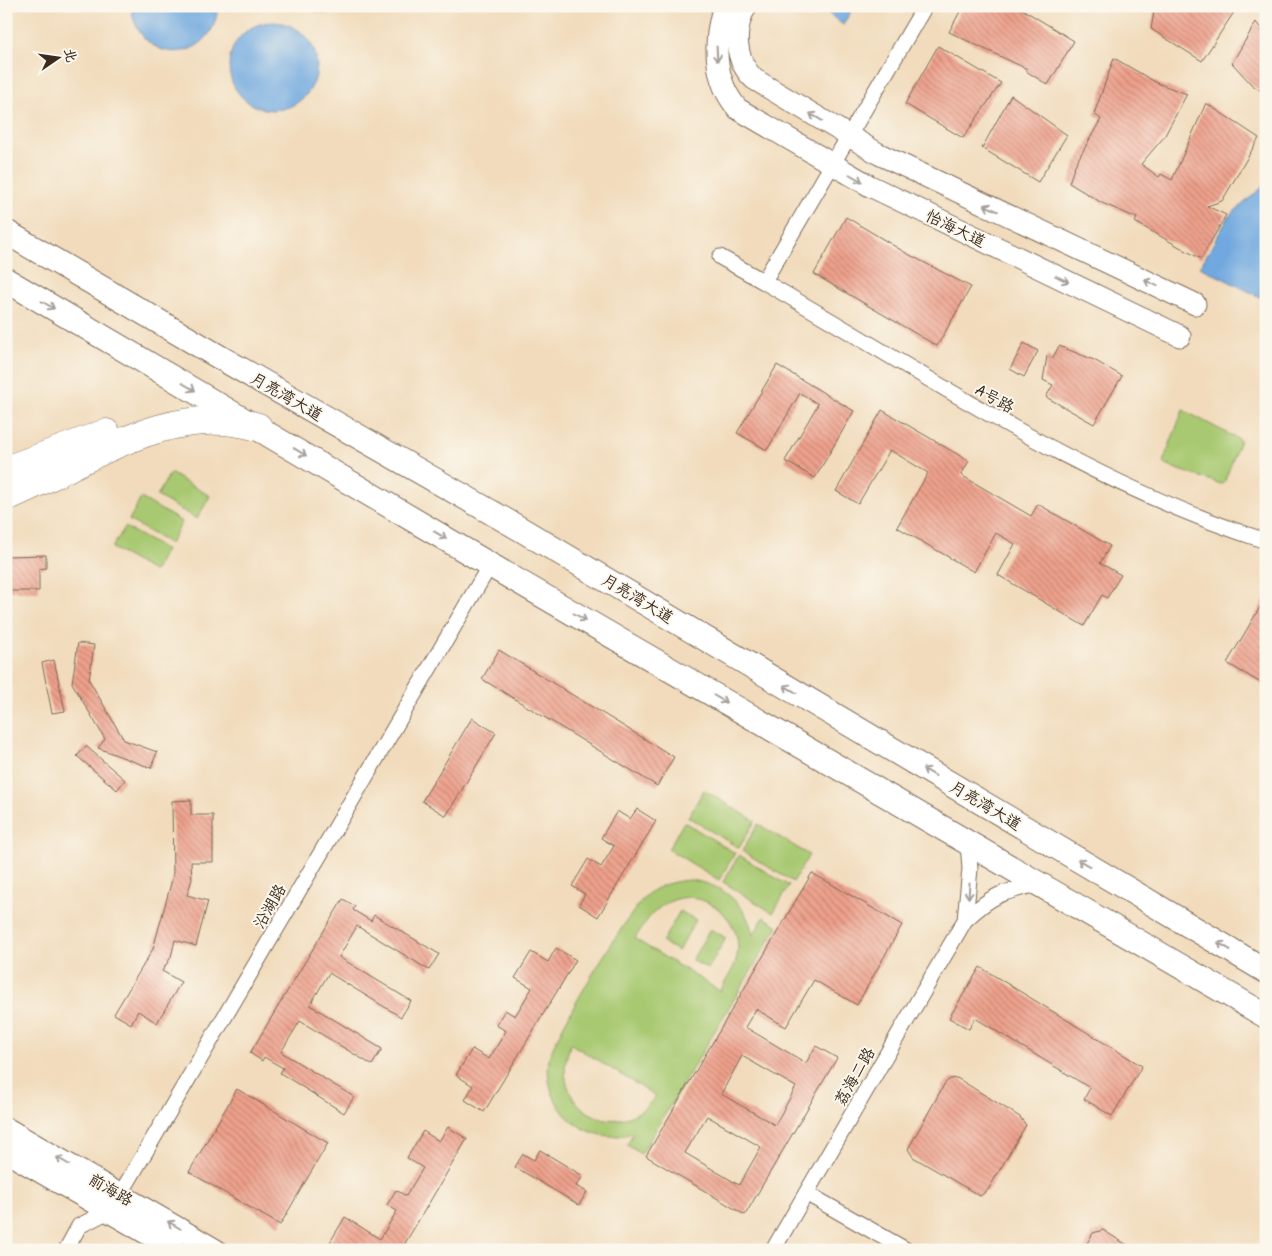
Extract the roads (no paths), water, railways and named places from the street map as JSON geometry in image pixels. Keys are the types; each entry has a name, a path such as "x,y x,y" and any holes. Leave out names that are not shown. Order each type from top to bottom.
{"highway":[{"path":"6,470 124,428 160,422 222,420 258,427"},
{"path":"6,498 45,481 118,444 158,429 188,422"}],"main road":[{"name":"怡海大道","path":"738,8 737,46 744,67 754,79 848,137 905,167 1195,304"},
{"name":"怡海大道","path":"738,8 718,33 718,61 724,89 738,109 832,164 899,200 1180,336"},
{"name":"月亮湾大道","path":"6,232 221,358 517,527 1266,971"},
{"path":"6,280 490,565 1266,1016"},
{"name":"前海路","path":"6,1128 115,1203 175,1250"},
{"name":"前海路","path":"6,1152 216,1250"}],"street":[{"path":"764,281 925,6"},
{"name":"A号路","path":"720,257 1008,425 1154,500 1216,526 1266,542"},
{"name":"沿湖路","path":"115,1203 490,565"},
{"name":"荔海二路","path":"965,920 970,869 968,843"},
{"name":"荔海二路","path":"773,1250 965,920 985,901 1005,891 1039,884"},
{"path":"806,1193 906,1250"},
{"path":"66,1250 79,1226 115,1203"}],"water":[{"path":"131,6 218,6 213,26 204,40 190,49 175,52 160,49 147,40 136,26"},
{"path":"305,6 351,6 328,13 316,11"},
{"path":"819,6 854,6 843,25"},
{"path":"273,22 290,26 304,35 313,49 317,66 313,83 304,97 290,106 273,110 256,106 242,97 233,83 229,66 233,49 242,35 256,26"},
{"path":"1266,184 1266,300 1200,267 1229,216"}]}
